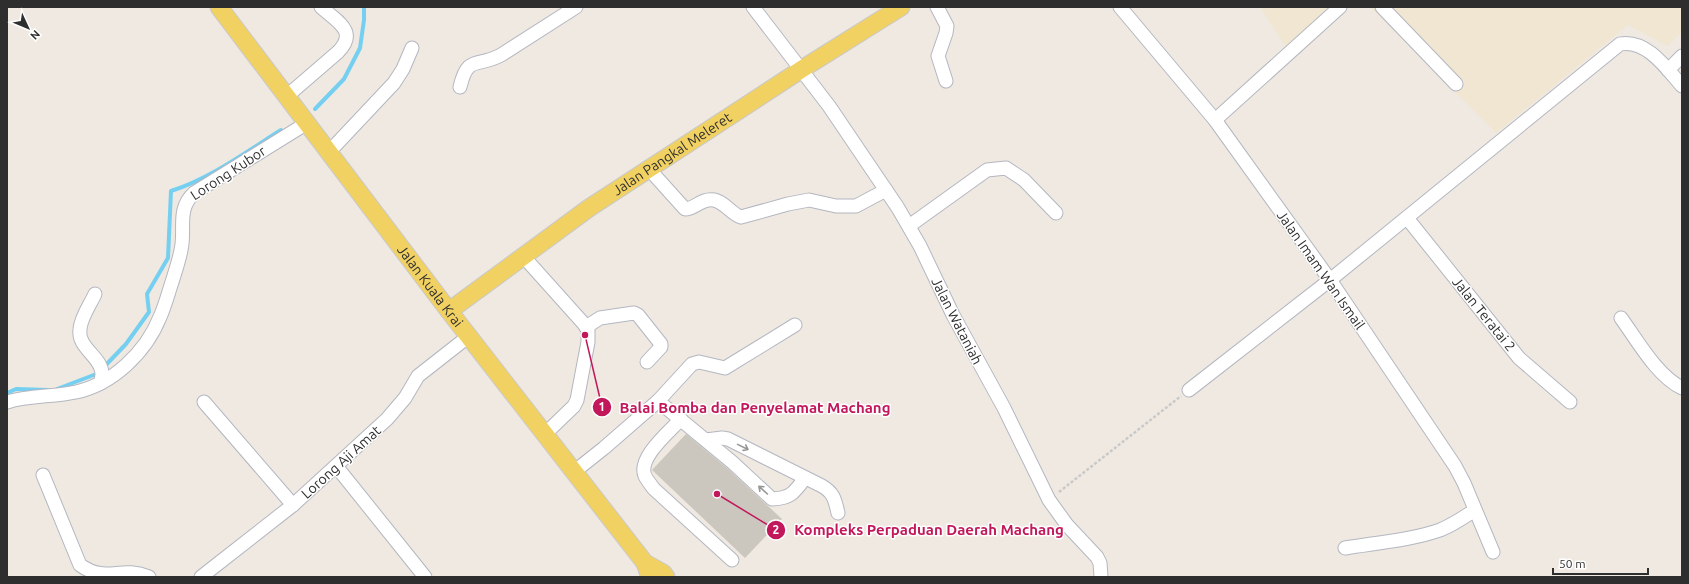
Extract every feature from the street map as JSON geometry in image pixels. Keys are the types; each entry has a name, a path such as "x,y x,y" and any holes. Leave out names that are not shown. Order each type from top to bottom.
{"main road":[{"name":"Jalan Kuala Krai","path":"219,7 449,311 574,471 647,570 663,573 666,577"},
{"name":"Jalan Pangkal Meleret","path":"449,311 589,208 802,69 901,7"}],"street":[{"path":"287,96 338,52 345,45 348,39 346,31 321,7"},
{"path":"460,87 464,71 471,64 490,60 501,55 576,7"},
{"name":"Jalan Wataniah","path":"753,7 829,106 909,226 953,315 1004,408 1049,500 1067,525 1097,557 1100,562 1101,577"},
{"path":"937,7 947,26 938,56 946,81"},
{"name":"Jalan Imam Wan Ismail","path":"1120,7 1215,120 1330,280 1455,466 1464,483 1493,552"},
{"path":"1215,120 1340,7"},
{"path":"1382,7 1456,84"},
{"path":"1189,390 1330,280 1620,44 1625,43 1638,45 1650,52 1682,86"},
{"path":"329,152 394,83 403,69 412,48"},
{"path":"1668,70 1682,56"},
{"name":"Lorong Kubor","path":"7,402 77,392 108,379 132,358 152,333 160,318 180,256 183,242 183,212 186,201 194,193 307,123"},
{"path":"909,226 987,170 1006,168 1024,180 1056,213"},
{"path":"649,169 684,209 691,208 701,201 714,200 721,202 736,215 741,216 809,200 836,206 856,206 886,190"},
{"name":"Jalan Teratai 2","path":"1407,218 1519,358 1570,402"},
{"path":"523,256 586,327 588,342 576,403 545,434"},
{"path":"95,294 81,322 79,334 82,343 97,361 102,372 101,382"},
{"path":"586,327 600,318 632,313 638,315 661,344 661,347 647,362"},
{"path":"1621,318 1654,363 1674,384 1682,388"},
{"path":"574,471 604,448 658,401 692,364 699,362 725,368 796,325"},
{"name":"Lorong Aji Amat","path":"201,577 293,505 387,420 407,395 418,376 469,336"},
{"path":"658,401 706,440 772,499 785,498 795,491 804,478"},
{"path":"204,402 293,505"},
{"path":"681,419 648,455 644,464 644,475 654,489 732,560"},
{"path":"706,440 722,438 728,439 830,491 834,498 838,513"},
{"path":"336,466 425,577"},
{"path":"44,475 80,565 87,571 97,576 132,573 149,577"},
{"path":"1345,548 1414,536 1438,530 1448,526 1475,510"}],"path":[{"path":"1049,500 1189,390"}],"shaded area":[{"path":"1260,7 1350,7 1294,59"},
{"path":"1370,7 1682,7 1682,32 1668,46 1628,25 1496,133"}],"building":[{"path":"686,434 727,468 782,519 745,558 652,470"}],"waterway":[{"path":"315,109 344,79 360,48 364,20 364,7"},
{"path":"103,368 126,344 149,312 147,294 168,258 171,191 186,186 214,172 281,130"},
{"path":"57,389 99,373"},
{"path":"7,393 16,389 48,390"}],"place":[{"name":"Balai Bomba dan Penyelamat Machang","path":"585,335"},
{"name":"Kompleks Perpaduan Daerah Machang","path":"717,494"}]}
